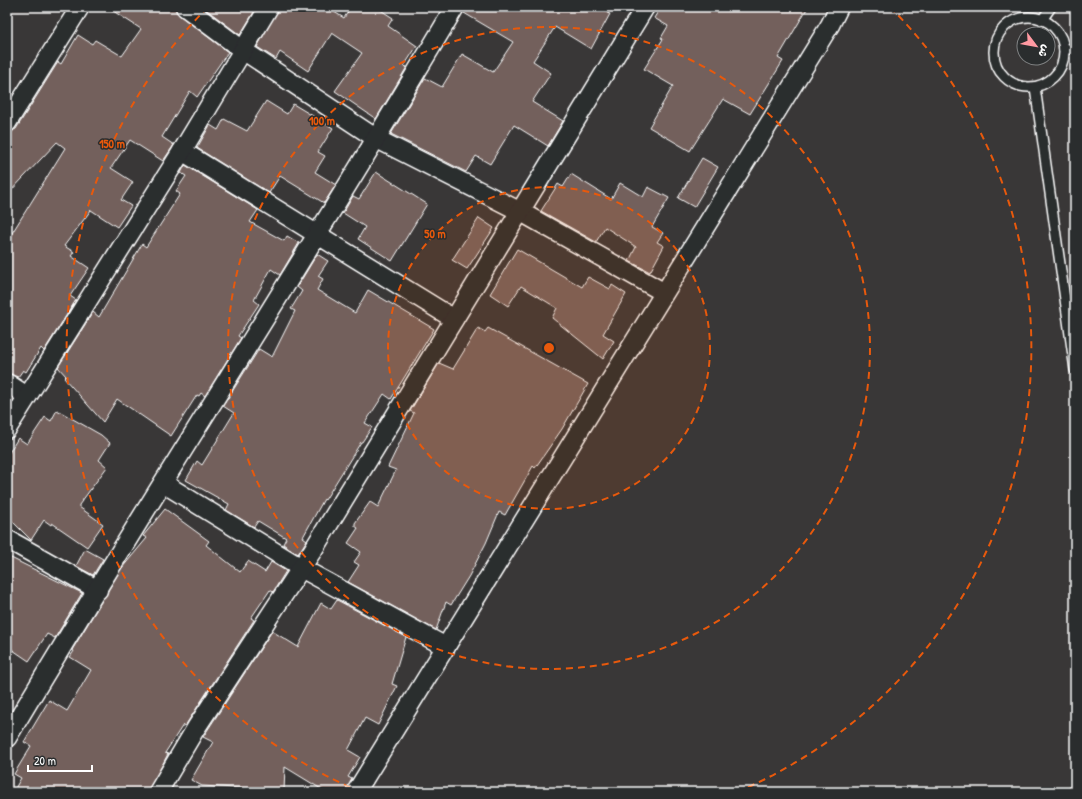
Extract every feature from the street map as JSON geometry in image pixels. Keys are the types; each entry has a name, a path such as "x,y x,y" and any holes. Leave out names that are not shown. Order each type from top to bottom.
{"street":[{"path":"7,123 80,7"},
{"path":"186,7 244,51 377,139 521,212 663,292"},
{"path":"7,429 182,151 244,51 269,7"},
{"path":"7,738 163,483 377,139 455,7"},
{"path":"158,792 196,728 301,568 521,212 645,7"},
{"path":"356,792 446,648 663,292 830,25 839,7"},
{"path":"182,151 454,319"},
{"path":"7,383 27,396"},
{"path":"163,483 301,568 446,648"},
{"path":"7,539 98,590"}],"lane":[{"path":"1042,20 1051,7"},
{"path":"1033,17 1042,20 1057,31 1064,49 1063,57 1057,73 1051,80 1035,87 1020,86 1006,80 999,72 993,54 998,34 1013,20 1033,17"},
{"path":"1064,49 1075,49"},
{"path":"1035,87 1075,370"}],"building":[{"path":"107,7 175,7 179,15 228,52 197,97 190,91 162,137 174,145 163,161 130,140 111,168 133,182 121,200 131,206 117,227 91,210 64,246 74,252 71,256 89,268 70,296 76,300 44,351 41,348 26,372 23,370 18,377 7,373 7,241 65,148 57,142 7,195 7,133 16,129 58,62 61,64 78,35 92,44 95,40 122,56 141,29"},
{"path":"203,7 257,7 240,35"},
{"path":"279,7 326,7 344,18 351,7 376,7 393,18 388,26 417,46 404,66 407,67 376,119 335,91 362,53 332,33 308,71 280,52 276,59 257,47"},
{"path":"465,7 610,7 607,13 610,14 591,49 555,27 533,61 551,73 532,102 563,121 548,146 514,125 490,164 476,156 466,172 391,134 425,78 442,87 462,54 493,72 513,42 464,13"},
{"path":"661,7 808,7 778,58 783,61 750,114 723,99 690,151 649,127 673,86 644,69 663,39 661,38 668,26 654,18"},
{"path":"266,101 287,114 293,104 333,128 318,152 325,156 315,172 336,185 324,203 280,176 269,193 197,148 210,125 218,130 224,119 247,131"},
{"path":"702,158 718,167 694,207 678,198"},
{"path":"185,165 258,210 250,222 284,241 287,236 299,243 280,275 271,269 254,300 259,304 238,336 241,338 205,396 201,393 199,396 197,395 171,436 117,399 103,422 64,378 66,376 58,367 93,312 99,317 142,244 146,247 180,194 176,191 186,176 181,173"},
{"path":"376,172 427,204 392,261 358,239 365,227 343,213 353,196 359,199"},
{"path":"571,174 611,199 620,183 643,197 648,187 669,198 652,227 663,233 657,242 664,246 650,272 629,261 636,247 605,227 596,242 541,211 558,184 563,187"},
{"path":"479,218 494,228 467,269 452,260"},
{"path":"517,249 582,287 588,277 610,289 612,285 626,294 603,334 614,341 603,359 552,318 557,308 521,286 508,306 490,294"},
{"path":"317,254 328,261 318,276 323,279 317,290 355,313 368,290 434,329 391,399 384,394 365,423 372,427 325,500 324,499 303,537 307,540 298,554 283,544 286,538 258,521 254,527 226,510 229,504 186,480 197,461 202,465 234,413 223,406 259,349 272,357 295,311 291,309 302,291 297,287"},
{"path":"478,328 485,332 488,328 588,384 562,429 535,468 533,466 505,515 499,512 486,543 469,576 451,605 446,602 436,630 348,582 359,565 354,562 361,552 348,543 358,528 355,526 355,523 370,502 378,507 396,470 388,467 414,413 410,411 439,363 453,369"},
{"path":"57,410 101,435 110,443 99,460 107,467 79,505 79,507 103,524 87,547 52,523 51,525 44,520 31,540 7,516 7,456 18,438 27,444 45,417 51,421"},
{"path":"165,509 209,541 206,545 240,572 248,561 265,572 271,562 286,571 273,592 270,590 251,618 254,620 185,726 183,725 165,753 168,754 148,792 13,792 21,778 14,774 31,746 24,742 49,700 67,711 91,670 70,657 74,651 72,650 121,569 147,538 143,536"},
{"path":"85,549 103,559 93,575 76,566"},
{"path":"7,556 82,593 55,638 47,634 29,661 7,646"},
{"path":"337,600 406,637 392,684 397,686 378,725 365,718 348,750 360,757 348,777 352,779 346,792 326,792 285,767 284,791 202,786 191,780 213,742 203,737 272,631 298,647 321,603 331,609"}]}
